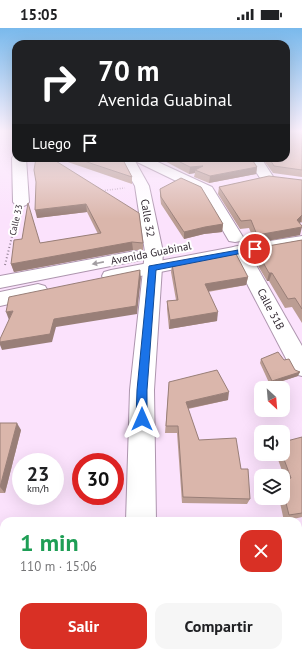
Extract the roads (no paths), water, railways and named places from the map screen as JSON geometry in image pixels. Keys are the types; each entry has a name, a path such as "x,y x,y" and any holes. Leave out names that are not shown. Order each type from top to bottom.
{"street":[{"name":"Calle 33","path":"19,162 21,202"},
{"name":"Calle 32","path":"128,162 142,186 153,260 142,390 141,517"},
{"path":"145,162 207,190 222,187"},
{"path":"252,181 274,178 258,162"},
{"name":"Calle 31B","path":"207,190 302,367"},
{"name":"Avenida Guabinal","path":"0,287 237,244 302,228"},
{"name":"Avenida Guabinal","path":"237,244 302,241"}]}
